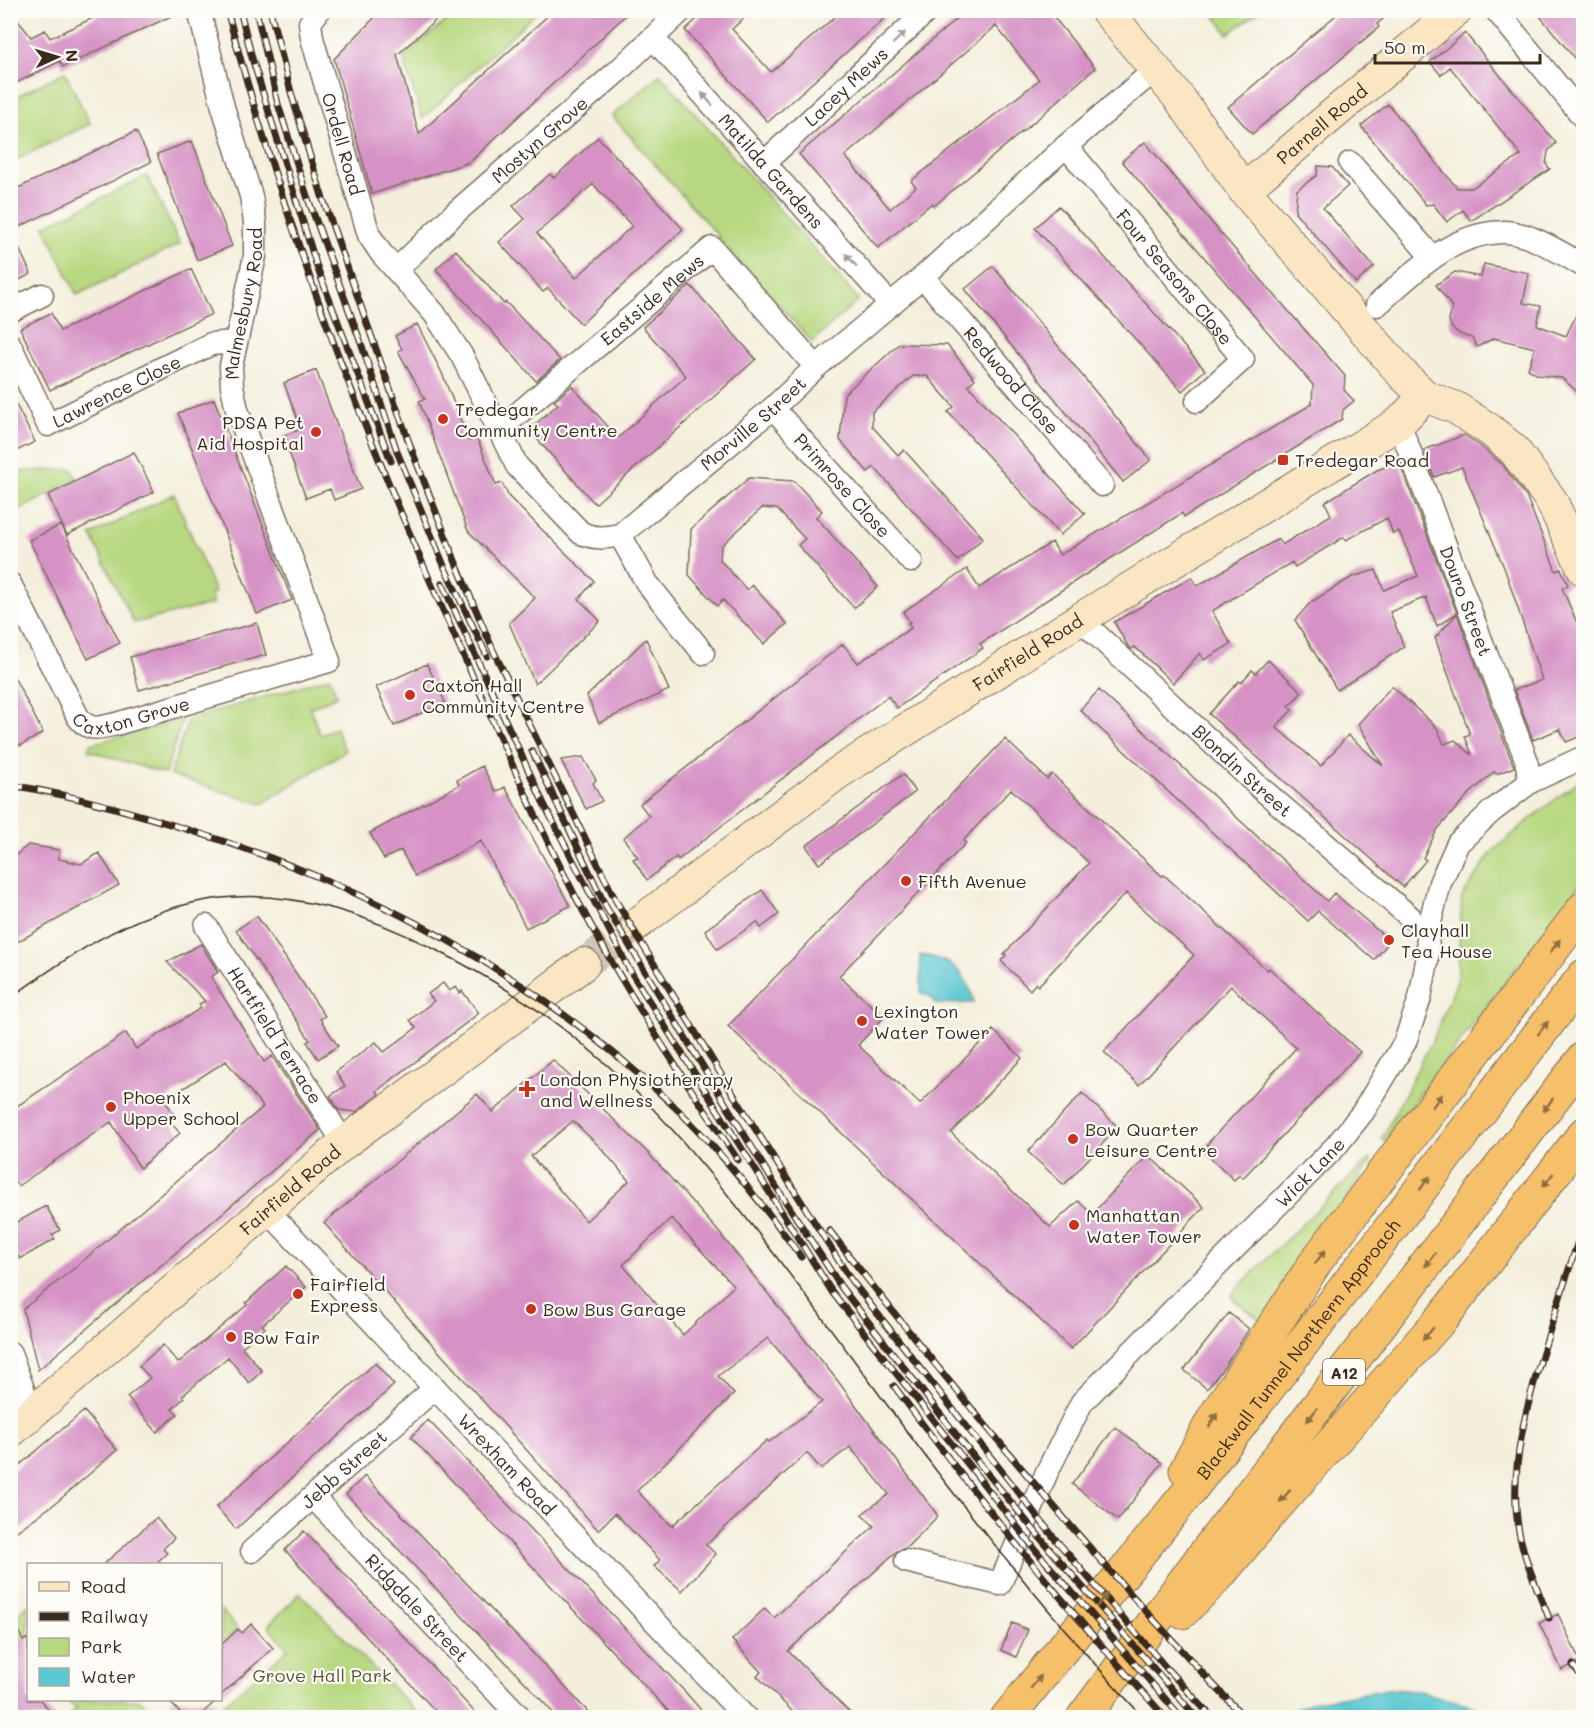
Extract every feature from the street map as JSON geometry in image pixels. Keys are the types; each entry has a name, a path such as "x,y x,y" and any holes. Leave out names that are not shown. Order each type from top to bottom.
{"highway":[{"name":"A12","path":"1146,1546 1215,1416 1317,1260 1584,908"},
{"name":"Blackwall Tunnel Northern Approach","path":"1007,1718 1146,1546 1584,976"},
{"name":"A12","path":"1083,1718 1200,1560 1584,1058"},
{"name":"A12","path":"1106,1687 1217,1577 1443,1317 1584,1134"}],"main road":[{"name":"Parnell Road","path":"1244,190 1456,10"},
{"path":"1117,14 1244,190 1356,322 1425,396 1456,408 1490,430 1514,450 1551,500 1584,570"},
{"name":"Fairfield Road","path":"637,924 838,774 1080,619 1399,423 1425,396"},
{"name":"Fairfield Road","path":"21,1423 344,1143 584,964"}],"street":[{"name":"Malmesbury Road","path":"199,10 223,107 251,196 255,222 255,256 231,366 232,386 237,410 328,661"},
{"name":"Ordell Road","path":"319,10 310,23 312,38 369,235 396,270"},
{"name":"Mostyn Grove","path":"396,270 454,214 604,84 682,10"},
{"name":"Lacey Mews","path":"765,163 928,10"},
{"path":"1496,10 1584,118"},
{"name":"Matilda Gardens","path":"653,38 890,304"},
{"name":"Morville Street","path":"620,535 773,408 816,367 923,277 1066,146 1156,69"},
{"name":"Four Seasons Close","path":"1066,146 1243,359 1197,401"},
{"path":"1350,163 1432,257"},
{"path":"1377,305 1432,257 1470,238 1504,231 1538,241 1584,266"},
{"name":"Eastside Mews","path":"500,430 711,248 816,367"},
{"path":"396,270 434,313 462,356 517,466 581,532 591,537 604,538 620,535 646,583 703,653"},
{"name":"Redwood Close","path":"923,277 1102,485"},
{"path":"10,310 42,295"},
{"name":"Lawrence Close","path":"10,345 48,425 211,344 236,342"},
{"name":"Primrose Close","path":"773,408 911,561"},
{"name":"Douro Street","path":"1399,423 1526,759 1530,782"},
{"name":"Caxton Grove","path":"10,584 78,717 84,725 93,728 116,724 328,661"},
{"name":"Blondin Street","path":"1080,619 1257,785 1410,917"},
{"name":"Wick Lane","path":"906,1561 1000,1584 1047,1472 1082,1402 1336,1146 1363,1112 1405,1042 1420,998 1427,961 1428,930 1440,883 1458,843 1491,812 1530,782 1584,757"},
{"name":"Hartfield Terrace","path":"206,926 344,1143"},
{"name":"Wrexham Road","path":"268,1211 746,1718"},
{"path":"10,1353 21,1423"},
{"name":"Jebb Street","path":"252,1551 435,1388"},
{"name":"Ridgdale Street","path":"313,1497 521,1718"}],"green space":[{"path":"458,11 538,11 422,119 403,57"},
{"path":"1211,11 1260,11 1228,34"},
{"path":"65,72 90,124 11,162 11,99"},
{"path":"660,74 859,300 812,342 612,116"},
{"path":"147,176 180,244 77,295 44,226"},
{"path":"72,469 78,480 11,514 11,472"},
{"path":"174,494 215,592 210,594 213,604 134,623 91,535"},
{"path":"330,677 337,696 310,708 320,735 336,728 345,751 262,804 170,775 188,720"},
{"path":"182,720 165,774 88,750 90,744"},
{"path":"1579,781 1583,781 1583,881 1385,1141 1382,1138 1435,1035 1457,981 1462,897 1491,853"},
{"path":"1369,1159 1371,1161 1264,1323 1232,1298 1233,1292"},
{"name":"Grove Hall Park","path":"300,1593 421,1717 209,1717 288,1649 268,1626"},
{"path":"27,1605 27,1639 11,1648 11,1623 21,1617 19,1613"},
{"path":"222,1611 238,1629 225,1641 227,1644 222,1649"},
{"path":"68,1701 141,1701 157,1717 67,1717 76,1709"}],"water":[{"path":"920,955 941,959 956,968 967,983 974,1003 936,1004 931,997 921,993"},
{"path":"1388,1689 1419,1691 1500,1717 1275,1717 1312,1702"}],"building":[{"path":"10,10 31,37 45,30 50,38 110,10 184,10 63,67 60,61 10,86"},
{"path":"382,10 447,10 397,55 419,134 554,10 631,10 470,162 372,194 334,59"},
{"path":"707,10 753,10 732,29 771,72 843,10 894,10 768,122 685,30"},
{"path":"967,10 1048,10 1095,68 934,206 932,203 878,248 799,154","holes":["996,26 1039,80 911,181 916,187 890,209 845,156"]},
{"path":"1342,10 1394,10 1377,24 1379,27 1252,134 1228,107"},
{"path":"1535,10 1576,10 1584,20 1584,70"},
{"path":"1465,33 1556,143 1548,151 1546,164 1550,169 1471,221 1463,210 1447,222 1433,204 1426,205 1361,126 1388,104 1457,188 1472,188 1521,155 1450,67 1441,75 1430,62"},
{"path":"136,131 151,162 11,231 31,274 10,285 10,192"},
{"path":"598,137 683,229 581,324 548,288 543,292 499,242 525,219 513,206 550,174 554,178","holes":["593,184 632,226 576,278 537,233"]},
{"path":"192,141 232,246 197,260 157,154"},
{"path":"1145,142 1345,376 1344,390 1354,401 1343,410 1342,419 1184,517 1182,513 1080,578 980,644 983,648 897,708 888,696 678,860 676,857 647,880 633,859 638,857 623,838 649,816 640,804 843,644 858,663 911,628 903,612 967,569 979,588 1052,542 1060,555 1312,404 1313,385 1122,161"},
{"path":"1318,166 1332,167 1348,186 1323,208 1374,267 1356,283 1295,212 1297,190 1317,175"},
{"path":"1059,206 1205,370 1182,391 1035,228"},
{"path":"456,250 504,304 506,302 560,360 536,381 436,269"},
{"path":"1484,264 1529,273 1523,303 1541,306 1537,325 1566,336 1584,299 1584,398 1562,378 1538,375 1528,369 1535,348 1494,338 1477,347 1472,338 1452,328 1449,321 1452,307 1436,285 1455,272 1481,277"},
{"path":"993,266 1151,460 1123,482 965,289"},
{"path":"191,269 212,314 50,390 20,328 51,313 60,331"},
{"path":"690,285 756,359 595,504 529,430 558,404 554,401 572,386 618,438 686,376 643,327"},
{"path":"417,324 442,373 469,441 477,438 496,485 502,483 509,497 594,581 579,599 600,621 535,684 509,623 535,598 468,531 419,401 425,399 398,351 402,349 395,336"},
{"path":"899,344 947,345 975,379 968,385 1085,514 1060,535 948,412 954,407 927,376 913,376 872,412 872,426 898,455 904,450 983,538 958,561 874,467 868,472 840,440 844,394"},
{"name":"PDSA Pet Aid Hospital","path":"316,370 361,489 334,500 330,489 306,498 283,436 301,429 284,383"},
{"path":"10,393 35,442 10,454"},
{"path":"214,399 292,600 257,614 178,413"},
{"path":"1464,435 1502,464 1527,498 1556,571 1561,569 1568,585 1562,588 1584,639 1584,735 1566,742 1560,729 1533,740 1514,690 1542,680 1505,570 1462,467 1434,477 1424,450"},
{"path":"134,452 154,492 67,535 48,495"},
{"path":"1399,462 1457,613 1437,626 1426,597 1390,612 1404,647 1337,690 1295,620 1311,602 1352,577 1376,570 1384,590 1418,576 1399,531 1393,534 1387,518 1346,540 1344,537 1295,567 1292,562 1212,611 1231,644 1204,660 1200,653 1173,683 1135,647 1131,649 1128,646 1114,622 1192,577 1197,586 1278,539 1282,545 1331,515 1325,502 1377,470"},
{"path":"749,478 794,481 822,511 816,517 878,587 854,608 798,545 805,539 777,509 762,508 721,546 720,560 747,590 752,585 787,624 764,644 723,600 717,606 689,575 691,529"},
{"path":"61,525 120,643 88,659 29,540"},
{"path":"1457,614 1514,767 1497,774 1494,772 1466,797 1437,830 1423,858 1426,860 1403,887 1209,714 1239,681 1241,683 1252,670 1256,673 1268,660 1302,692 1289,706 1292,710 1276,727 1321,766 1348,735 1383,766 1358,724 1392,686 1437,728 1444,744 1455,740 1472,755 1465,736 1470,734 1435,638"},
{"path":"257,623 266,655 139,690 130,657"},
{"path":"646,639 669,690 599,723 587,696"},
{"name":"Caxton Hall Community Centre","path":"427,664 445,702 394,726 376,687"},
{"path":"10,669 43,733 20,746 10,727"},
{"path":"1099,690 1327,901 1334,893 1390,941 1374,960 1318,911 1308,921 1080,710"},
{"path":"1005,739 1047,779 1052,774 1162,876 1164,875 1267,970 1269,968 1360,1052 1243,1178 1239,1175 1234,1180 1205,1152 1209,1147 1207,1144 1296,1048 1231,986 1139,1085 1104,1052 1194,955 1126,893 1038,986 1036,983 1030,990 1001,961 1006,955 1004,954 1089,863 1011,789 963,841 966,843 839,976 884,1017 858,1045 920,1104 993,1030 1022,1058 951,1133 1050,1227 1078,1201 1092,1214 1148,1155 1204,1207 1071,1349 728,1026"},
{"path":"583,757 596,780 593,783 602,801 586,809 561,760"},
{"path":"482,766 496,792 505,787 570,906 526,928 481,841 415,876 401,850 384,859 370,833 459,785 457,780"},
{"path":"903,774 915,792 819,864 806,846"},
{"path":"28,845 59,850 59,859 81,864 99,853 119,885 10,946 10,860"},
{"path":"762,890 779,914 761,928 757,922 717,949 705,930"},
{"path":"257,916 325,1016 320,1019 338,1046 318,1059 307,1042 310,1040 236,930"},
{"path":"201,944 218,972 211,977 264,1062 272,1056 320,1130 38,1370 23,1309 77,1266 263,1107 226,1061 165,1100 176,1118 170,1122 180,1133 140,1168 111,1122 18,1186 10,1175 10,1111 126,1033 136,1049 201,1008 199,1004 205,1001 167,962"},
{"path":"443,983 449,991 456,987 460,993 462,991 479,1013 377,1091 379,1094 356,1112 339,1110 330,1096 345,1086 336,1072 376,1042 384,1052 416,1028 410,1020 434,1001 428,994"},
{"name":"Bow Bus Garage","path":"553,1060 650,1155 717,1230 837,1380 938,1516 906,1548 897,1551 788,1651 855,1718 799,1718 757,1676 761,1672 732,1640 765,1608 774,1618 874,1526 862,1514 889,1494 850,1447 821,1469 807,1453 706,1545 716,1554 682,1591 654,1566 660,1560 615,1513 598,1530 324,1223 477,1094 493,1112","holes":["573,1121 603,1150 629,1181 586,1221 531,1156","671,1218 734,1286 683,1335 623,1265","768,1338 822,1402 769,1442 767,1440 672,1526 637,1491 734,1394 718,1376"]},
{"name":"Bow Quarter Leisure Centre","path":"1082,1093 1118,1127 1064,1185 1028,1152"},
{"path":"46,1206 60,1230 52,1235 55,1239 20,1259 10,1243 10,1226"},
{"path":"286,1266 306,1287 262,1325 265,1328 242,1347 262,1371 249,1383 228,1357 182,1396 184,1398 172,1409 178,1414 157,1432 127,1397 150,1378 139,1366 163,1345 178,1363 247,1305 246,1303"},
{"path":"1229,1313 1249,1329 1207,1389 1184,1370"},
{"path":"375,1363 394,1385 236,1529 216,1507"},
{"path":"84,1411 117,1450 57,1502 10,1536 10,1473"},
{"path":"428,1420 708,1718 675,1718 411,1437"},
{"path":"1115,1427 1162,1463 1118,1520 1072,1484"},
{"path":"365,1476 594,1718 558,1718 346,1494"},
{"path":"156,1518 174,1538 163,1549 167,1553 156,1563 105,1563"},
{"path":"304,1531 480,1718 442,1718 285,1550"},
{"path":"10,1614 23,1641 27,1639 27,1701 41,1701 56,1718 10,1718"},
{"path":"1558,1614 1580,1661 1562,1670 1539,1623"},
{"path":"1012,1623 1028,1630 1016,1657 1001,1650"},
{"path":"251,1624 273,1648 222,1694 222,1644 238,1629 242,1633"},
{"path":"169,1701 216,1701 197,1718 185,1718"}],"tunnel":[{"path":"584,964 637,924"}],"tram line":[{"path":"10,998 84,948 135,922 191,903 248,896 303,902 356,916 408,936 486,977 561,1027 609,1066 680,1139 781,1263 987,1536 1038,1598 1144,1718"}],"railway":[{"path":"227,10 301,254 360,413 425,570 569,885 641,1010 738,1160"},
{"path":"240,10 252,58 317,267 391,461"},
{"path":"256,10 278,104 307,196 361,343 398,454 445,568 487,656"},
{"path":"270,10 292,96 322,196 411,448 493,650 616,901 725,1081 851,1280 1056,1540 1168,1670 1213,1718"},
{"path":"442,583 543,802 629,969 832,1292 1038,1553 1182,1718"},
{"path":"532,751 606,907 775,1185 841,1287 969,1451 1047,1546 1197,1718"},
{"path":"10,785 115,808 176,826 314,875 380,905 508,976 568,1017 625,1062 679,1111 728,1164 801,1257"},
{"path":"1549,1618 1528,1565 1519,1532 1516,1508 1518,1458 1534,1383 1584,1223"},
{"path":"829,1230 979,1418 1136,1600 1245,1718"},
{"path":"894,1386 1026,1555 1166,1718"},
{"path":"1573,1665 1584,1680"}],"place":[{"name":"Tredegar Community Centre","path":"443,419"},
{"name":"PDSA Pet Aid Hospital","path":"316,432"},
{"name":"Tredegar Road","path":"1283,460"},
{"name":"Caxton Hall Community Centre","path":"410,695"},
{"name":"Fifth Avenue","path":"906,881"},
{"name":"Clayhall Tea House","path":"1389,940"},
{"name":"Lexington Water Tower","path":"862,1021"},
{"name":"London Physiotherapy and Wellness","path":"527,1089"},
{"name":"Phoenix Upper School","path":"111,1107"},
{"name":"Bow Quarter Leisure Centre","path":"1073,1139"},
{"name":"Manhattan Water Tower","path":"1074,1225"},
{"name":"Fairfield Express","path":"298,1294"},
{"name":"Bow Bus Garage","path":"531,1309"},
{"name":"Bow Fair","path":"231,1337"}]}
